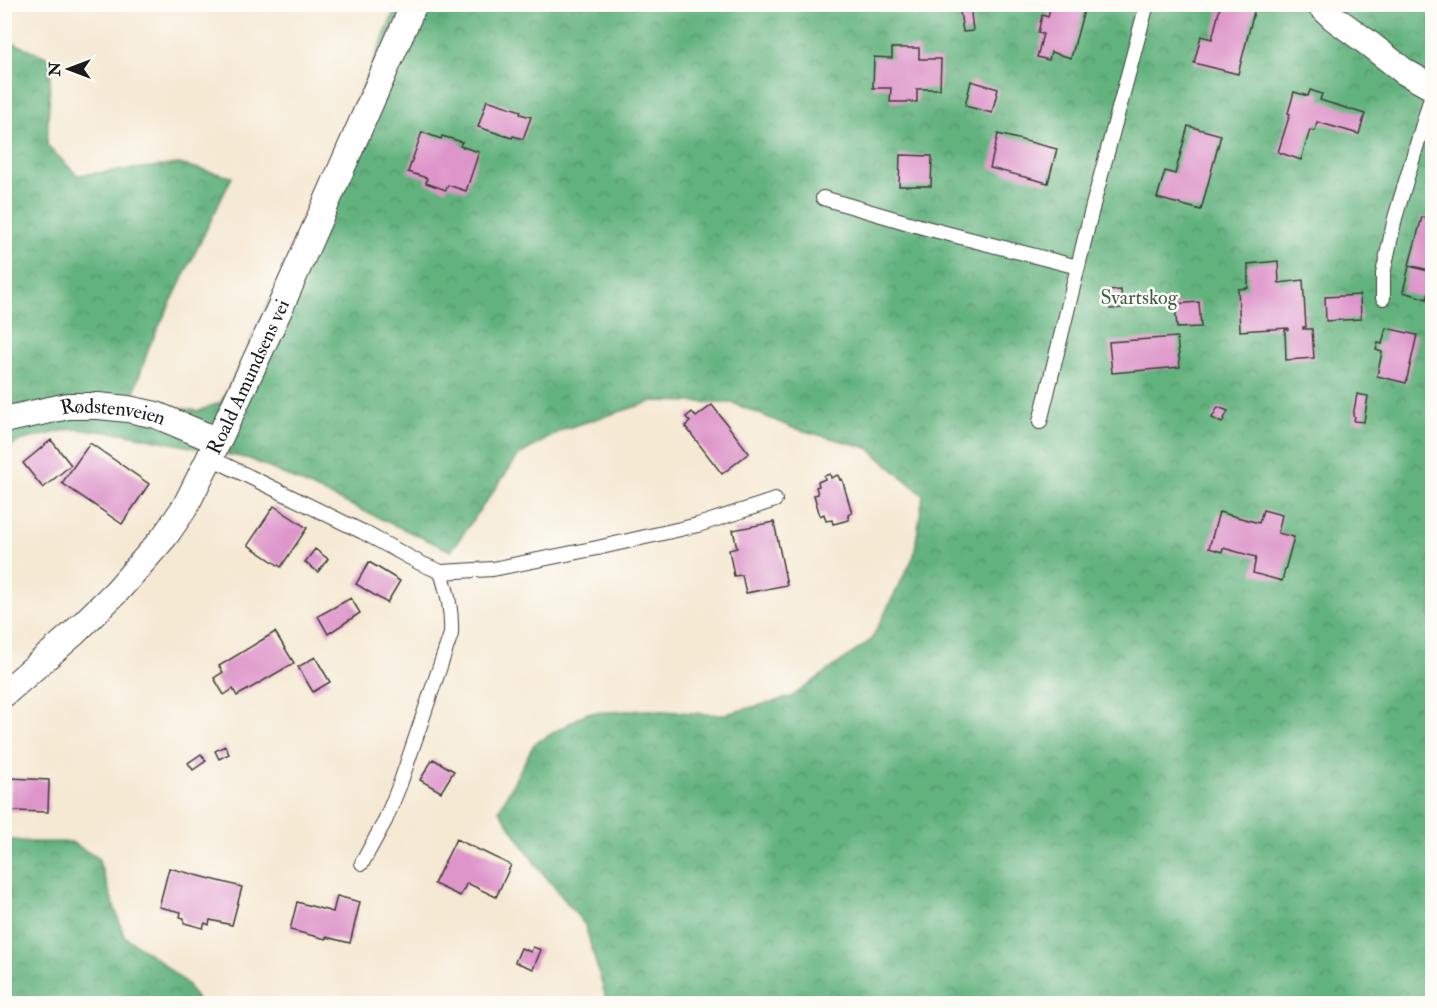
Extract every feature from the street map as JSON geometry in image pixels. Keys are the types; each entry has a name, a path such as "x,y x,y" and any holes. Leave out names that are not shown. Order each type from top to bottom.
{"street":[{"name":"Roald Amundsens vei","path":"4,694 74,633 117,591 165,536 185,507 284,299 414,4"},
{"path":"1319,4 1405,72 1432,87"},
{"name":"Rødstenveien","path":"4,420 68,406 128,409 156,415 214,449"}],"lane":[{"path":"1040,422 1093,205 1148,4"},
{"path":"1383,298 1383,274 1395,218 1432,94"},
{"path":"822,198 926,228 1078,267"},
{"path":"214,449 420,563 441,572 493,569 597,548 698,525 775,500"},
{"path":"362,863 386,820 400,784 451,634 452,617 441,572"}],"green space":[{"name":"Svartskog","path":"397,5 1432,5 1432,1003 605,1003 606,998 585,925 537,866 499,810 534,744 587,713 649,710 722,715 791,697 871,640 914,556 923,495 868,448 793,428 733,403 654,401 564,429 519,455 451,551 250,459 122,433 71,429 19,441 5,450 5,39 51,59 47,145 77,175 179,164 232,177 149,347 133,395 199,411 221,402 237,371 309,216"},
{"path":"5,839 31,842 71,842 98,858 124,936 156,958 187,984 199,1003 13,1003 5,987"}],"building":[{"path":"959,4 970,4 973,31 963,32"},
{"path":"1051,4 1063,4 1084,10 1071,58 1051,52 1049,60 1037,57 1043,34 1038,33 1042,15 1048,17"},
{"path":"1221,4 1256,4 1238,74 1194,63 1201,36 1212,39"},
{"path":"892,48 919,48 919,59 941,59 940,89 917,89 917,102 890,102 891,88 873,88 874,57 892,58"},
{"path":"971,81 998,89 992,113 965,106"},
{"path":"1310,90 1322,94 1320,100 1365,114 1359,134 1317,122 1315,131 1310,130 1301,160 1278,152 1290,114 1288,113 1294,92 1308,96"},
{"path":"487,100 521,111 520,114 531,117 523,139 513,136 512,138 478,127"},
{"path":"1188,126 1221,135 1201,210 1157,198 1165,171 1175,174"},
{"path":"422,132 441,139 442,136 462,142 460,146 479,152 466,191 448,185 446,190 426,183 427,178 408,172"},
{"path":"998,134 1057,149 1048,183 990,168"},
{"path":"900,155 932,156 931,186 899,186"},
{"path":"1422,217 1432,220 1432,271 1409,265"},
{"path":"1278,261 1279,283 1303,280 1306,327 1303,329 1312,329 1314,358 1286,360 1285,330 1288,328 1240,331 1238,289 1248,288 1248,264"},
{"path":"1409,266 1432,272 1427,299 1403,292"},
{"path":"1121,290 1122,308 1110,309 1108,291"},
{"path":"1360,295 1361,319 1326,321 1325,297"},
{"path":"1199,302 1201,327 1177,328 1175,304"},
{"path":"1386,328 1417,335 1406,383 1377,376 1382,352 1376,350 1378,343 1382,344"},
{"path":"1177,337 1180,367 1112,373 1109,342"},
{"path":"1357,394 1368,396 1364,422 1354,421"},
{"path":"712,405 749,453 722,474 685,426 690,422 686,417 692,412 696,417"},
{"path":"1218,407 1228,411 1222,423 1212,418"},
{"path":"51,440 71,465 43,488 23,463"},
{"path":"90,443 149,484 122,524 62,483"},
{"path":"830,474 831,478 838,475 840,480 842,479 852,513 848,515 849,520 833,524 832,520 826,521 824,514 820,516 814,495 818,494 816,487 819,486 818,482"},
{"path":"274,506 307,528 281,567 248,545"},
{"path":"1263,510 1282,515 1278,533 1294,537 1282,581 1253,573 1256,557 1223,548 1222,552 1209,548 1219,512 1259,523"},
{"path":"774,522 787,585 746,593 742,575 734,576 729,550 737,548 733,530"},
{"path":"315,549 328,559 318,572 305,562"},
{"path":"369,562 400,581 387,603 356,584"},
{"path":"351,598 360,613 328,634 318,616"},
{"path":"275,632 294,663 237,696 233,689 224,695 214,678 223,672 219,666"},
{"path":"315,657 330,682 313,692 298,667"},
{"path":"225,746 229,754 219,759 215,751"},
{"path":"201,754 206,761 193,770 188,763"},
{"path":"433,759 454,771 441,792 420,780"},
{"path":"11,778 49,780 48,812 10,811"},
{"path":"456,839 511,865 496,897 467,883 460,896 434,884"},
{"path":"169,868 242,887 232,925 210,920 209,925 205,923 203,928 184,923 184,918 180,917 181,912 159,907"},
{"path":"337,896 360,902 350,943 290,930 297,902 333,912"},
{"path":"533,947 541,950 533,969 515,962 521,948 531,952"}]}
